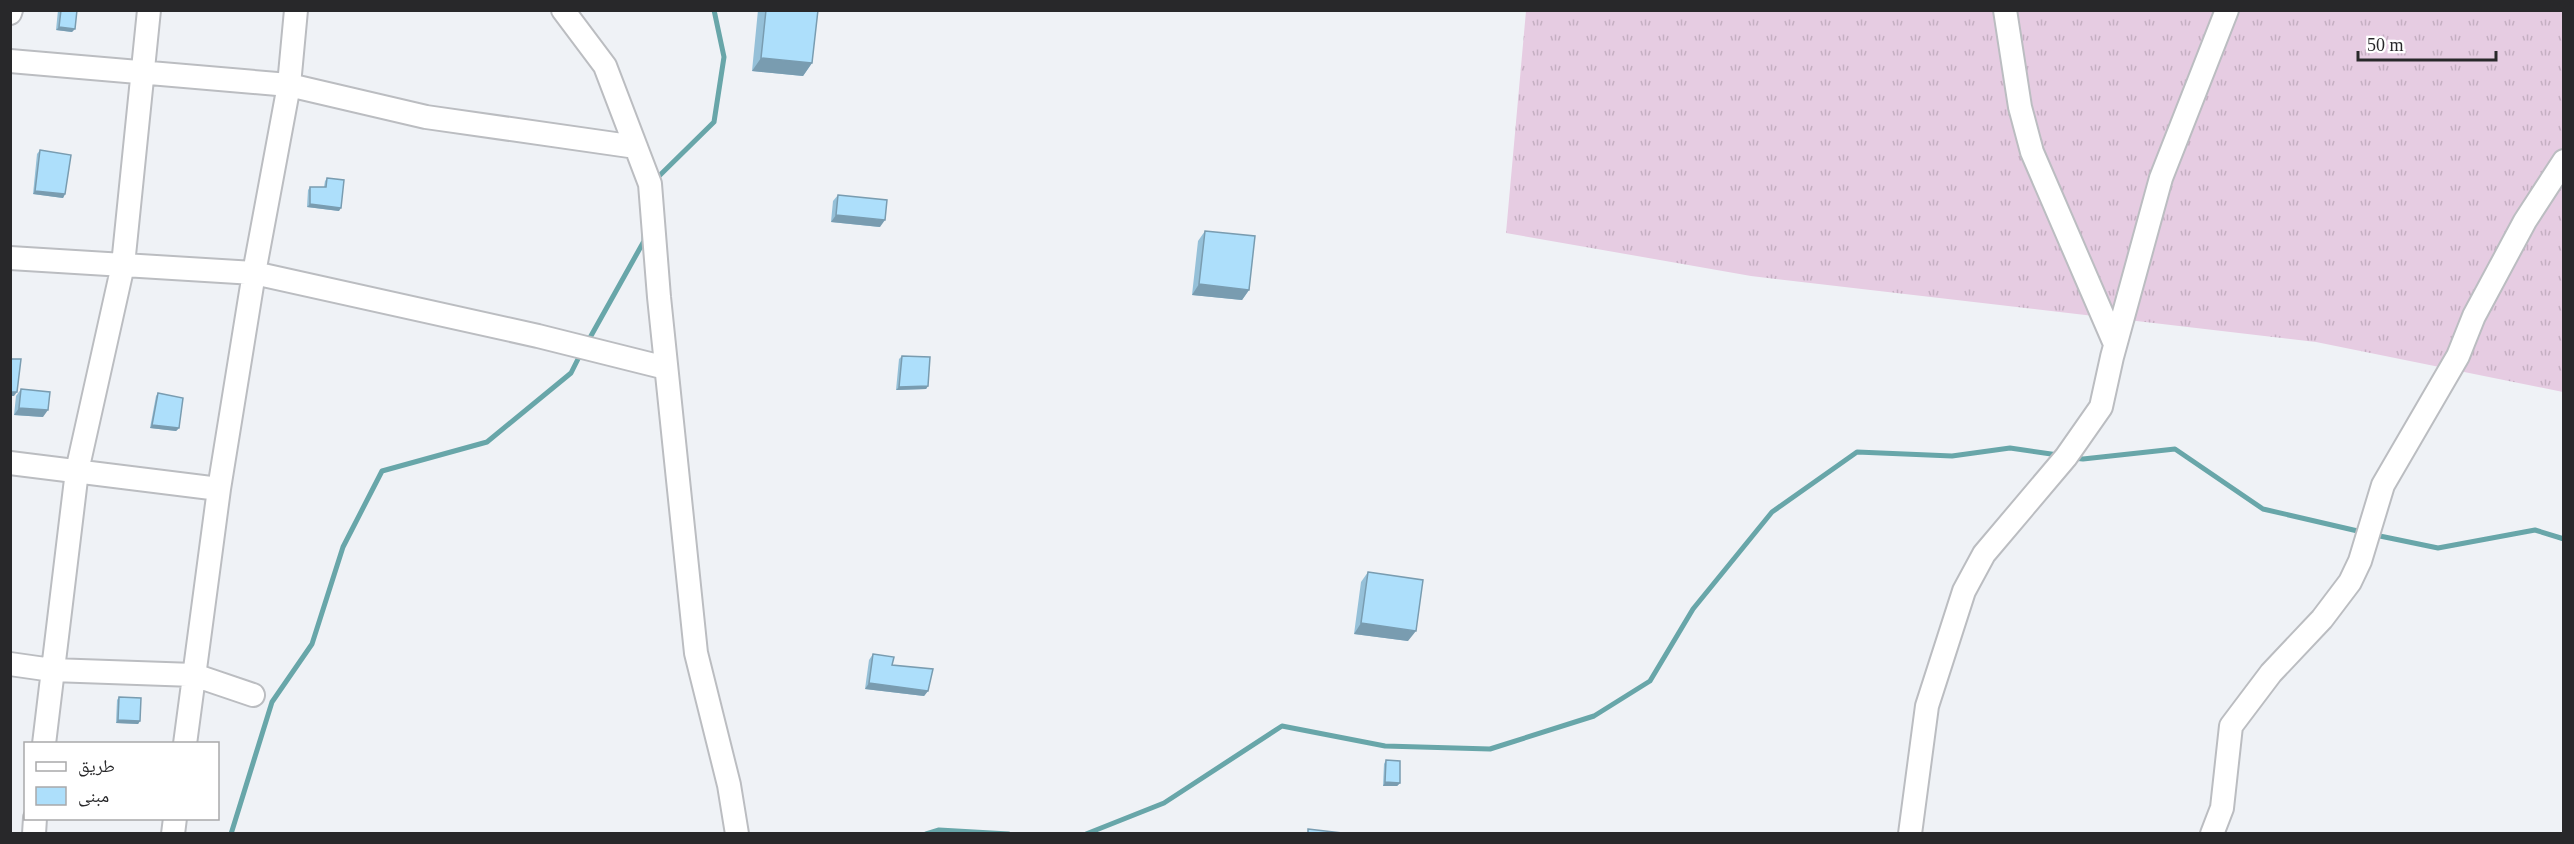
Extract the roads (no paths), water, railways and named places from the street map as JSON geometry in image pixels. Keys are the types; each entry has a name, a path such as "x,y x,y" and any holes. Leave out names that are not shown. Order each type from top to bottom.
{"street":[{"path":"44,742 77,471 123,265 149,10"},
{"path":"185,742 219,489 254,273 289,85 296,10"},
{"path":"562,10 605,66 650,184 666,368 696,653 729,785 737,834"},
{"path":"2005,10 2019,107 2032,152 2115,344"},
{"path":"1910,834 1928,706 1964,591 1984,554 2021,513 2082,437 2102,407 2115,344 2161,178 2227,10"},
{"path":"10,61 289,85 426,117 636,147"},
{"path":"2212,834 2222,808 2231,726 2271,673 2322,619 2350,582 2360,561 2382,485 2458,356 2474,316 2525,221 2564,161"},
{"path":"10,258 254,273 550,339 666,368"},
{"path":"10,463 219,489"},
{"path":"10,664 52,670 194,675 253,695"}],"waterway":[{"path":"655,180 714,122 724,57 714,10"},
{"path":"587,343 644,241 644,235"},
{"path":"231,834 272,702 312,644 343,547 382,471 487,442 571,373 581,353"},
{"path":"1086,834 1164,803 1282,726 1385,746 1490,749 1594,716 1650,681 1693,609 1772,512 1857,452 1952,456 2010,448 2058,455"},
{"path":"2073,458 2083,459 2175,449 2263,509 2362,532"},
{"path":"2375,535 2438,548 2535,530 2564,539"},
{"path":"926,834 939,830 1009,834"}]}
